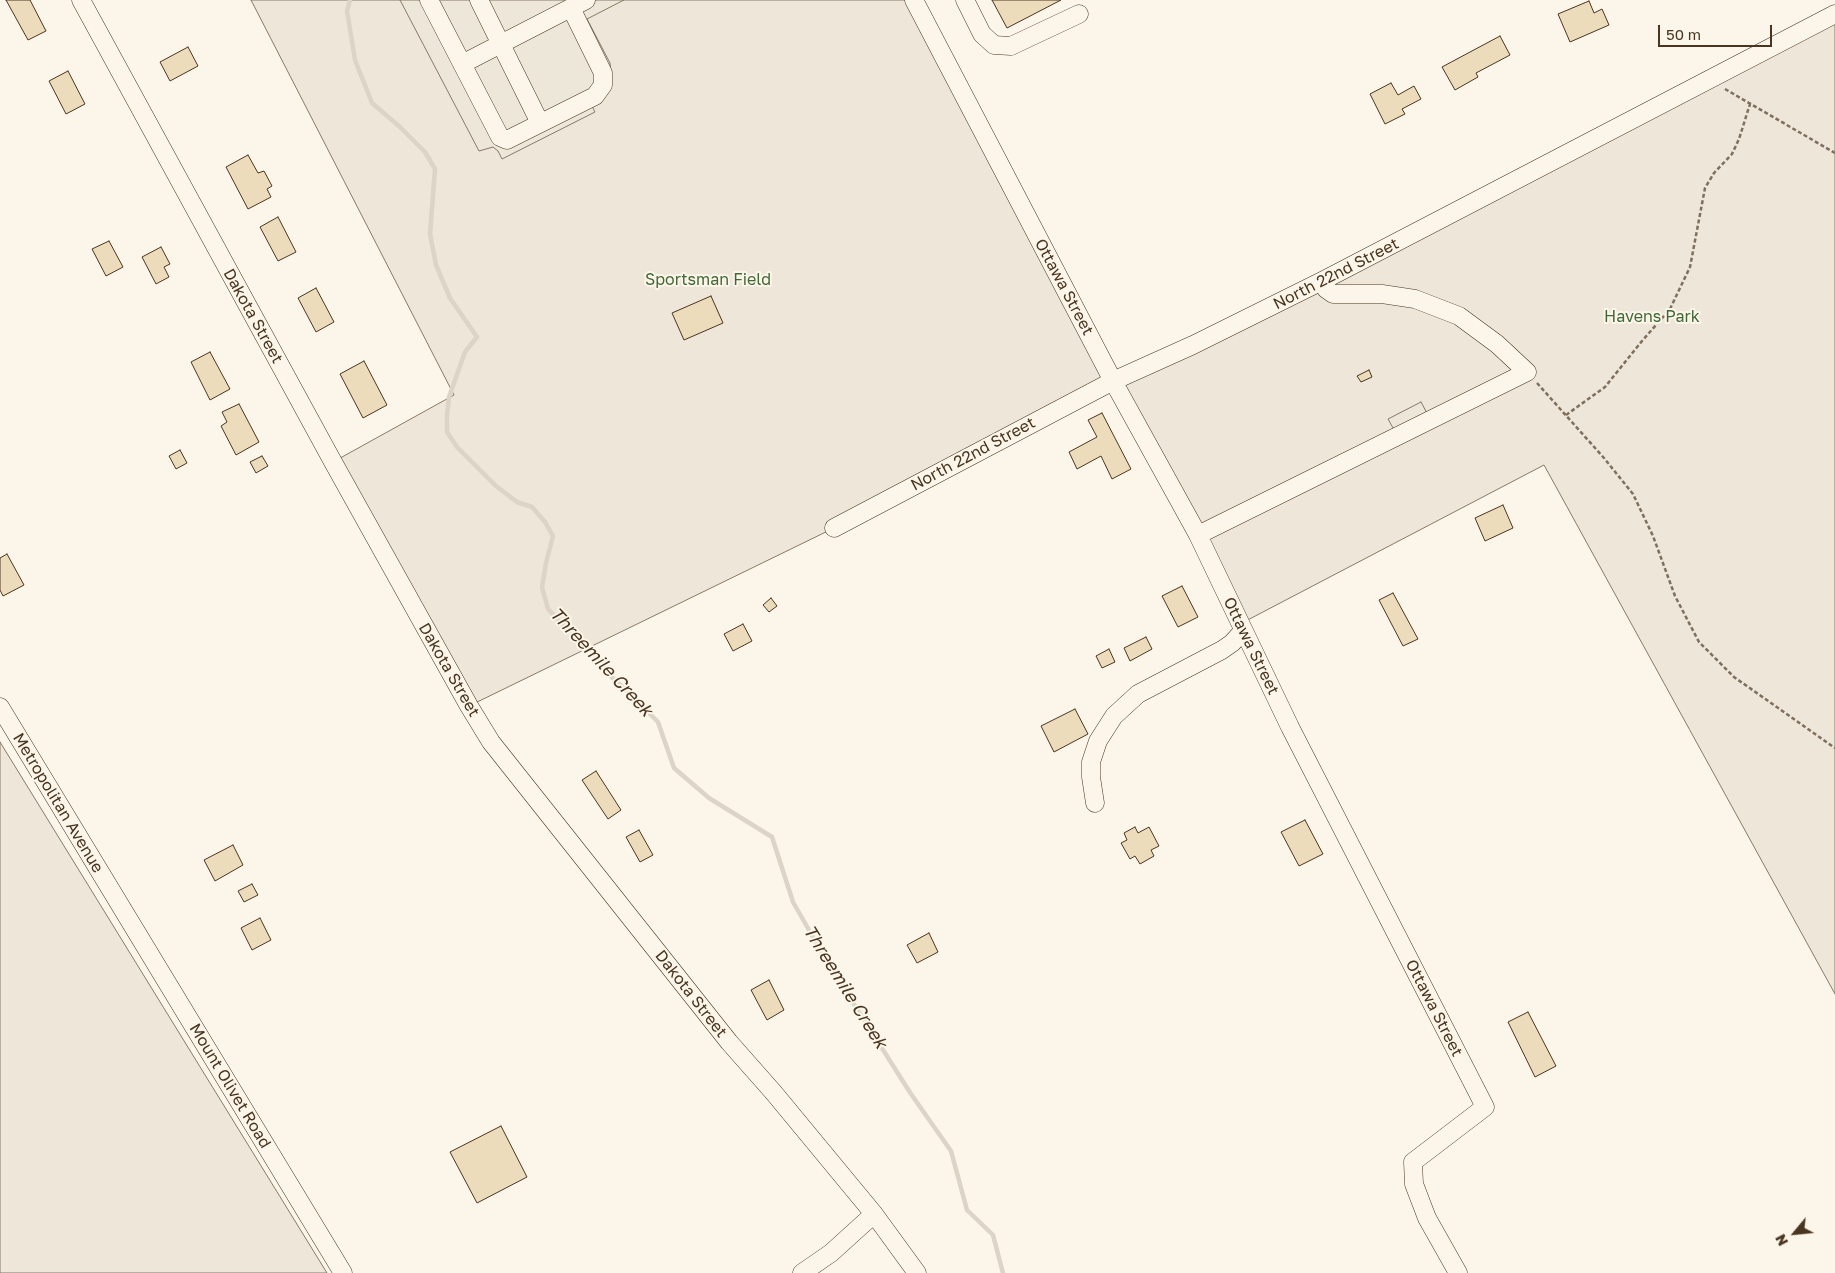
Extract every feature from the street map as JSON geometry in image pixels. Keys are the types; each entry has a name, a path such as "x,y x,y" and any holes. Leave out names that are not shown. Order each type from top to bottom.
{"street":[{"name":"Dakota Street","path":"81,0 332,462 491,742 729,1042 874,1214 917,1273"},
{"path":"429,0 462,64 500,137 507,140 595,96 603,85 602,73 579,4 462,64"},
{"path":"479,0 540,123"},
{"name":"Ottawa Street","path":"915,0 1113,381 1198,535 1299,744 1485,1107 1413,1162 1414,1184 1427,1218 1458,1273"},
{"path":"965,0 982,34 994,45 1011,46 1079,14"},
{"name":"North 22nd Street","path":"834,528 1113,381 1193,345 1322,281 1835,14"},
{"path":"1198,535 1527,372 1497,344 1459,316 1415,299 1382,294 1333,294 1326,289 1322,281"},
{"path":"1095,803 1091,762 1098,741 1114,716 1138,694 1222,650 1232,643 1243,631"},
{"name":"Metropolitan Avenue","path":"0,707 117,900"},
{"name":"Mount Olivet Road","path":"117,900 343,1273"},
{"path":"802,1273 831,1253 874,1214"}],"path":[{"path":"1711,80 1835,153"},
{"path":"1566,415 1605,387 1670,310 1690,267 1705,188 1714,173 1732,154 1739,139 1750,104"},
{"path":"1527,372 1604,458 1633,494 1653,536 1675,596 1699,642 1734,676 1835,748"}],"green space":[{"name":"Sportsman Field","path":"251,0 914,0 1113,381 834,528 469,706 333,462 454,395"},
{"name":"Havens Park","path":"1835,14 1835,994 1544,465 1240,624 1113,381"},
{"path":"0,742 327,1273 0,1273"}],"shaded area":[{"path":"400,0 624,0 587,19 610,63 611,74 590,102 595,112 502,159 498,151 493,147 479,151"},
{"path":"1421,402 1429,417 1397,435 1388,419"}],"building":[{"path":"6,0 30,0 46,31 28,40"},
{"path":"992,0 1061,0 1007,28"},
{"path":"1589,1 1594,13 1602,9 1609,25 1570,42 1558,14"},
{"path":"1500,36 1510,55 1476,73 1478,77 1455,90 1442,67"},
{"path":"188,47 198,66 170,81 160,62"},
{"path":"68,71 85,104 66,114 49,81"},
{"path":"1391,83 1398,95 1414,86 1421,99 1402,109 1405,114 1385,124 1370,94"},
{"path":"248,155 258,173 264,171 272,186 267,189 271,197 248,209 226,167"},
{"path":"278,217 296,252 278,261 260,227"},
{"path":"109,241 123,267 106,276 92,249"},
{"path":"161,247 170,264 164,267 169,277 156,284 142,257"},
{"path":"316,288 334,322 316,332 298,298"},
{"path":"711,296 723,323 684,340 672,313"},
{"path":"210,352 230,389 210,400 191,362"},
{"path":"364,361 387,405 363,418 340,374"},
{"path":"1369,370 1372,377 1361,382 1357,376"},
{"path":"239,404 259,442 236,455 221,426 227,422 222,412"},
{"path":"1102,413 1131,469 1112,479 1101,456 1077,469 1069,452 1097,437 1088,420"},
{"path":"180,450 187,463 176,469 169,456"},
{"path":"262,456 268,466 256,473 250,462"},
{"path":"1503,505 1513,528 1485,541 1475,518"},
{"path":"7,554 24,585 3,596 0,590 0,558"},
{"path":"1182,586 1198,617 1178,627 1162,596"},
{"path":"1393,593 1418,639 1403,646 1379,600"},
{"path":"771,598 777,606 769,612 763,605"},
{"path":"743,624 752,641 733,651 724,634"},
{"path":"1146,637 1152,649 1130,661 1124,648"},
{"path":"1109,649 1115,662 1102,668 1096,656"},
{"path":"1075,709 1088,734 1054,752 1041,726"},
{"path":"596,771 621,810 608,819 582,780"},
{"path":"1305,820 1323,854 1299,866 1281,832"},
{"path":"1135,827 1138,833 1149,827 1159,846 1151,850 1154,856 1140,864 1135,856 1130,859 1121,843 1127,840 1124,833"},
{"path":"639,830 653,855 640,862 626,837"},
{"path":"233,845 243,865 215,881 204,860"},
{"path":"252,884 258,895 244,902 238,891"},
{"path":"260,918 271,940 252,950 241,928"},
{"path":"929,933 938,952 917,963 907,945"},
{"path":"769,980 784,1010 767,1020 751,990"},
{"path":"1528,1012 1556,1066 1535,1077 1508,1022"},
{"path":"501,1126 527,1177 477,1203 450,1152"}],"waterway":[{"name":"Threemile Creek","path":"350,0 347,11 355,60 372,103 425,152 435,169 430,234 436,265 450,298 477,337 465,352 449,397 447,432 457,447 496,486 517,502 532,507 545,522 553,536 542,587 548,609 561,623 585,642 603,669 658,722 674,768 709,798 772,837 793,902 826,960 911,1094 951,1151 967,1210 993,1235 1003,1273"}]}
